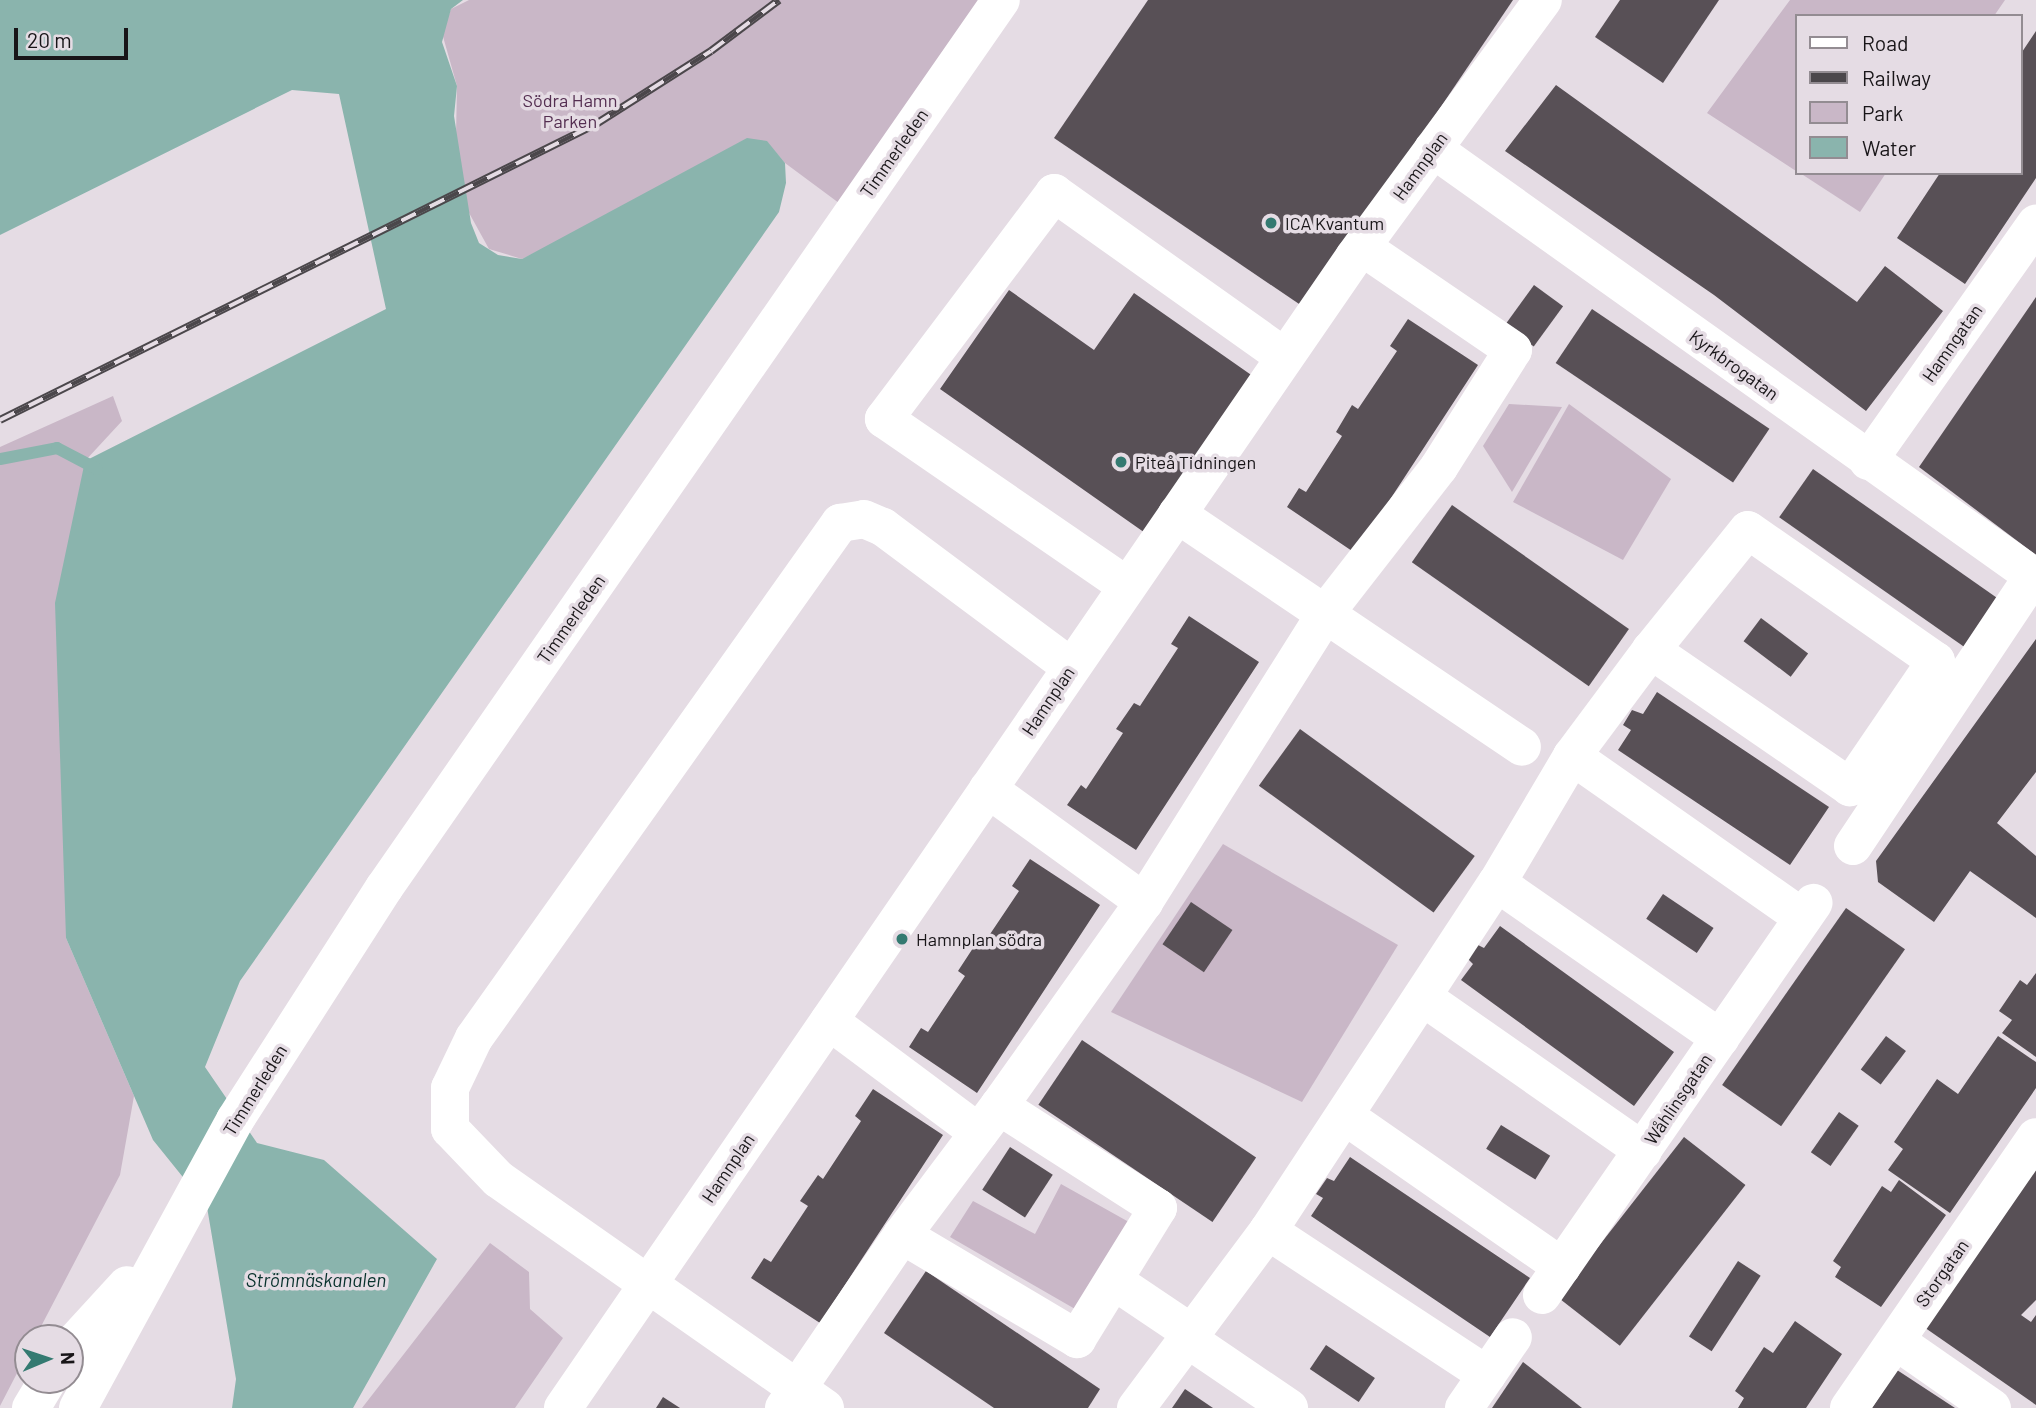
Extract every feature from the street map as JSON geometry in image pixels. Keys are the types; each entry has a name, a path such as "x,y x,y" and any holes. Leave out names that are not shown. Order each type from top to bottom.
{"street":[{"name":"Timmerleden","path":"78,1408 166,1239 275,1058 384,888 1001,0"},
{"name":"Hamnplan","path":"563,1408 648,1288 828,1021 1285,357 1543,0"},
{"name":"Kyrkbrogatan","path":"1433,149 1868,461 2035,577"},
{"path":"1127,586 884,419 1054,193 1285,357"},
{"name":"Hamngatan","path":"1868,461 2036,225"},
{"path":"1071,667 883,527 864,519 840,523 474,1038 450,1088 450,1129 498,1179 802,1401 902,1235 989,1119 1144,902 1326,611 1439,467 1513,350 1362,247"},
{"path":"1177,514 1326,611 1522,747"},
{"path":"1136,1408 1268,1231 1424,998 1497,883 1572,756 1651,650 1748,530 1936,661 1864,798 1853,846"},
{"path":"1864,798 2035,577"},
{"path":"1651,650 1864,798"},
{"name":"Wåhlinsgatan","path":"1345,1116 1552,1281 1808,910 1572,756"},
{"path":"988,789 1144,902"},
{"path":"1497,883 1720,1038"},
{"path":"1424,998 1643,1151"},
{"path":"828,1021 989,1119 1158,1208 1077,1339 902,1235"},
{"name":"Storgatan","path":"1849,1408 2036,1138"},
{"path":"1268,1231 1487,1375"},
{"name":"Timmerleden","path":"84,1331 166,1239"},
{"path":"1114,1281 1289,1408"},
{"path":"1464,1408 1513,1337"},
{"path":"1896,1341 1992,1408"}],"green space":[{"name":"Södra Hamn Parken","path":"469,0 983,0 843,206 785,163 766,141 522,259 489,249 468,211 456,135 457,86 442,33 451,9"},
{"path":"1790,0 2005,0 1995,14 1794,14 1794,170 1707,113"},
{"path":"1803,175 1885,175 1860,212"},
{"path":"113,396 122,421 85,461 66,938 134,1096 120,1175 42,1324 14,1324 14,1379 0,1406 0,447"},
{"path":"1509,404 1562,407 1512,492 1483,446"},
{"path":"1569,404 1671,479 1623,560 1513,502"},
{"path":"1223,844 1398,945 1302,1102 1111,1012"},
{"path":"1061,1184 1136,1226 1082,1313 950,1237 973,1201 1035,1234"},
{"path":"490,1243 529,1272 530,1309 563,1338 515,1408 362,1408"}],"water":[{"name":"Strömnäskanalen","path":"0,0 463,0 451,9 442,42 457,86 454,116 471,223 479,243 498,255 522,259 747,138 767,141 785,163 786,183 779,212 240,981 205,1067 257,1143 324,1160 437,1259 353,1408 232,1408 236,1379 207,1207 153,1140 66,938 55,603 85,461 386,309 339,94 292,90 0,235"}],"building":[{"name":"ICA Kvantum","path":"1148,0 1513,0 1305,308 1054,138"},
{"path":"1620,0 1719,0 1663,83 1595,37"},
{"path":"2036,31 2036,178 1965,284 1897,238 1939,175 2022,175 2022,52"},
{"path":"1556,85 1857,302 1885,266 1943,311 1866,411 1714,295 1505,151"},
{"path":"1534,285 1563,306 1534,347 1505,325"},
{"name":"Piteå Tidningen","path":"1009,290 1094,350 1134,293 1257,379 1148,535 940,389"},
{"path":"2036,297 2036,555 1919,467"},
{"path":"1592,309 1769,429 1733,483 1556,363"},
{"path":"1408,319 1478,365 1355,553 1287,507 1299,488 1306,492 1342,436 1336,432 1352,405 1358,409 1397,351 1390,346"},
{"path":"1813,469 1999,599 1965,648 1779,517"},
{"path":"1452,505 1629,629 1589,686 1412,562"},
{"path":"1189,616 1259,662 1136,850 1067,805 1081,785 1086,789 1123,733 1116,729 1134,703 1140,706 1178,648 1171,644"},
{"path":"1761,618 1808,654 1791,677 1744,641"},
{"path":"2036,639 2036,772 1997,823 2036,856 2036,918 1970,871 1934,922 1878,882 1876,861"},
{"path":"1657,692 1829,807 1790,865 1618,750 1631,730 1623,725 1632,710 1643,714"},
{"path":"1300,729 1475,856 1434,913 1259,786"},
{"path":"1030,859 1100,905 977,1093 909,1047 921,1028 928,1032 965,976 958,971 975,945 980,949 1019,891 1012,886"},
{"path":"1663,894 1714,928 1697,953 1646,919"},
{"path":"1191,902 1232,930 1204,972 1162,944"},
{"path":"1846,908 1905,949 1781,1126 1722,1085"},
{"path":"1500,926 1674,1052 1634,1106 1461,980 1473,964 1467,958 1476,944 1484,948"},
{"path":"2036,973 2036,1057 2002,1033 2012,1020 1999,1011 2020,980 2027,985"},
{"path":"1886,1036 1906,1051 1881,1085 1861,1070"},
{"path":"1998,1036 2036,1062 2036,1088 1950,1213 1888,1170 1903,1149 1894,1142 1937,1079 1958,1094"},
{"path":"1082,1040 1256,1157 1212,1222 1038,1105"},
{"path":"873,1089 943,1135 820,1323 751,1278 764,1258 771,1262 808,1206 800,1201 818,1175 823,1179 861,1121 855,1116"},
{"path":"1839,1112 1859,1126 1831,1166 1811,1152"},
{"path":"1501,1125 1550,1156 1535,1179 1486,1149"},
{"path":"1684,1137 1745,1185 1620,1346 1558,1298"},
{"path":"1010,1147 1053,1175 1025,1218 982,1190"},
{"path":"1350,1157 1530,1278 1490,1337 1311,1216 1323,1198 1316,1194 1327,1178 1334,1181"},
{"path":"2036,1160 2036,1300 2021,1315 2031,1322 2036,1315 2036,1405 1921,1325"},
{"path":"1899,1180 1946,1215 1881,1307 1835,1277 1841,1267 1833,1261 1882,1186 1891,1192"},
{"path":"1738,1261 1761,1276 1712,1351 1689,1336"},
{"path":"926,1271 1100,1389 1088,1408 994,1408 884,1333"},
{"path":"1795,1321 1842,1354 1806,1408 1738,1408 1744,1398 1735,1391 1764,1347 1773,1353"},
{"path":"1326,1345 1375,1378 1359,1402 1310,1369"},
{"path":"1523,1362 1582,1408 1492,1408"},
{"path":"1897,1370 1955,1408 1872,1408"},
{"path":"1185,1389 1213,1408 1172,1408"},
{"path":"663,1397 680,1408 656,1408"}],"waterway":[{"path":"0,459 57,448 97,469"}],"railway":[{"path":"0,420 596,124 711,51 779,0"}],"place":[{"name":"ICA Kvantum","path":"1271,223"},
{"name":"Piteå Tidningen","path":"1121,462"},
{"name":"Hamnplan södra","path":"902,939"}]}
